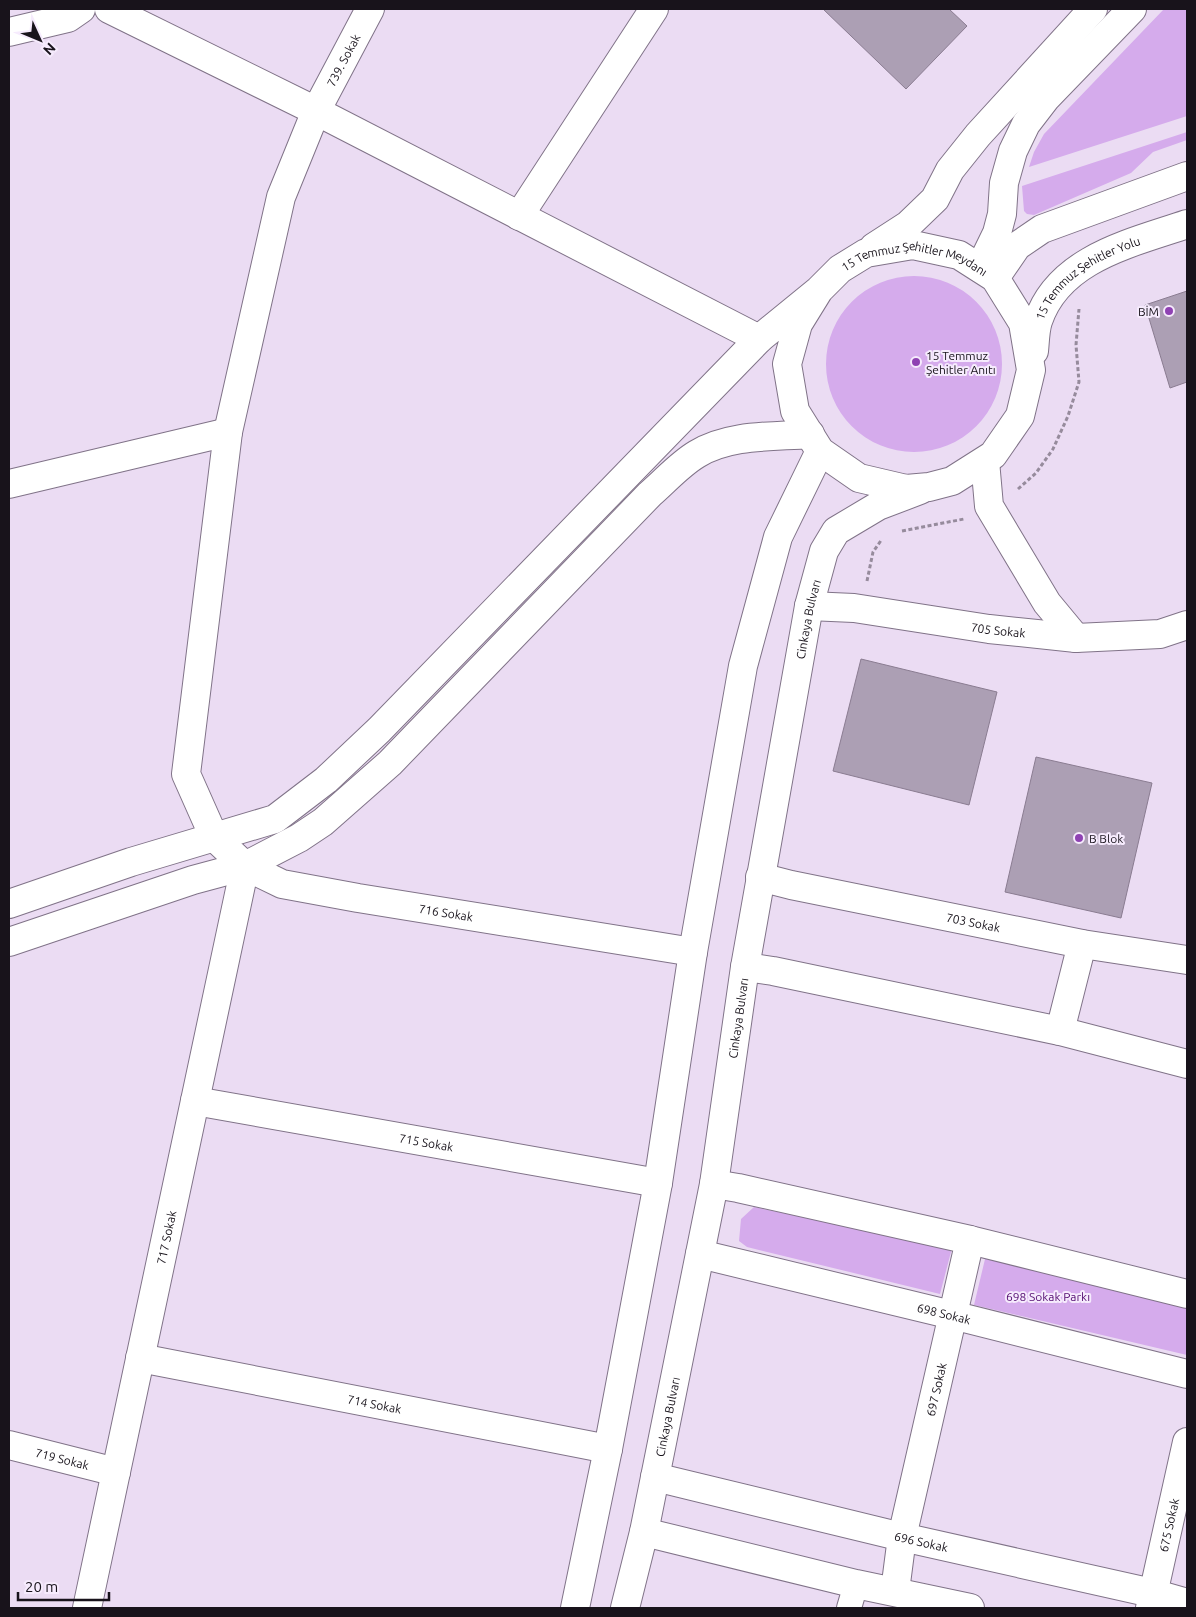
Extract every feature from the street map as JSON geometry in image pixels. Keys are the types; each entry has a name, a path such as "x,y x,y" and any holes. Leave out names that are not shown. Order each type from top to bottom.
{"street":[{"path":"9,32 68,18 81,9"},
{"path":"108,9 316,111 759,339"},
{"name":"739. Sokak","path":"214,838 186,774 228,432 281,197 316,111 370,9"},
{"path":"519,216 654,9"},
{"path":"866,253 908,225 935,199 950,170 978,134 1093,9"},
{"path":"987,273 1002,214 1004,183 1013,151 1026,124 1046,98 1132,9"},
{"path":"987,273 1017,246 1042,229 1187,176"},
{"name":"15 Temmuz Şehitler Yolu","path":"1031,370 1038,322 1047,300 1075,271 1082,265 1113,249 1187,224"},
{"name":"15 Temmuz Şehitler Meydanı","path":"913,245 959,255 987,273 1023,323 1031,370 1020,416 993,455 952,481 929,487 906,489 859,478 815,443 795,411 787,364 798,324 819,290 840,269 866,253 913,245"},
{"path":"9,904 130,862 275,819 326,780 386,723 759,339 819,290"},
{"path":"9,484 228,432"},
{"path":"9,942 193,880 245,866 299,838 323,822 390,763 650,494 696,454 713,446 728,442 815,443 778,537 743,666 693,952 658,1183 608,1449 575,1608"},
{"path":"985,461 989,506 1046,603 1076,638"},
{"name":"Cinkaya Bulvarı","path":"626,1608 644,1532 714,1184 745,967 809,606 824,551 836,531 878,506 929,487"},
{"name":"705 Sokak","path":"809,606 854,608 989,629 1076,638 1160,634 1187,625"},
{"name":"716 Sokak","path":"214,838 245,866 282,884 693,952"},
{"name":"717 Sokak","path":"88,1608 245,866"},
{"name":"703 Sokak","path":"760,877 791,885 1082,944 1187,960"},
{"path":"1060,1031 1082,944"},
{"path":"745,967 773,971 1060,1031 1187,1064"},
{"name":"715 Sokak","path":"195,1101 658,1183"},
{"path":"714,1184 970,1240 1187,1294"},
{"name":"697 Sokak","path":"895,1591 902,1538 970,1240"},
{"name":"698 Sokak","path":"700,1254 1187,1374"},
{"name":"714 Sokak","path":"140,1358 608,1449"},
{"name":"675 Sokak","path":"1151,1601 1187,1442"},
{"name":"719 Sokak","path":"9,1445 116,1472"},
{"name":"696 Sokak","path":"655,1477 1151,1601 1187,1603"},
{"path":"644,1532 852,1596 895,1591 955,1607"}],"green space":[{"path":"1164,9 1187,9 1187,116 1029,167 1034,152 1044,134"},
{"path":"1187,132 1187,140 1153,152 1131,173 1034,215 1027,214 1024,211 1022,186"},
{"path":"914,276 948,283 970,296 982,308 995,330 1002,364 995,398 982,420 970,432 948,445 914,452 880,445 858,432 846,420 833,398 826,364 833,330 846,308 858,296 880,283"},
{"path":"754,1207 952,1248 940,1294 747,1247 739,1241 741,1219"},
{"name":"698 Sokak Parkı","path":"986,1255 1187,1303 1187,1355 974,1305"}],"building":[{"path":"823,9 949,9 967,26 906,89"},
{"path":"1187,291 1187,382 1170,388 1145,305"},
{"path":"861,659 997,692 969,805 833,771"},
{"name":"B Blok","path":"1036,757 1152,783 1121,918 1005,892"}],"place":[{"name":"BİM","path":"1169,311"},
{"name":"15 Temmuz Şehitler Anıtı","path":"916,362"},
{"name":"B Blok","path":"1079,838"}]}
